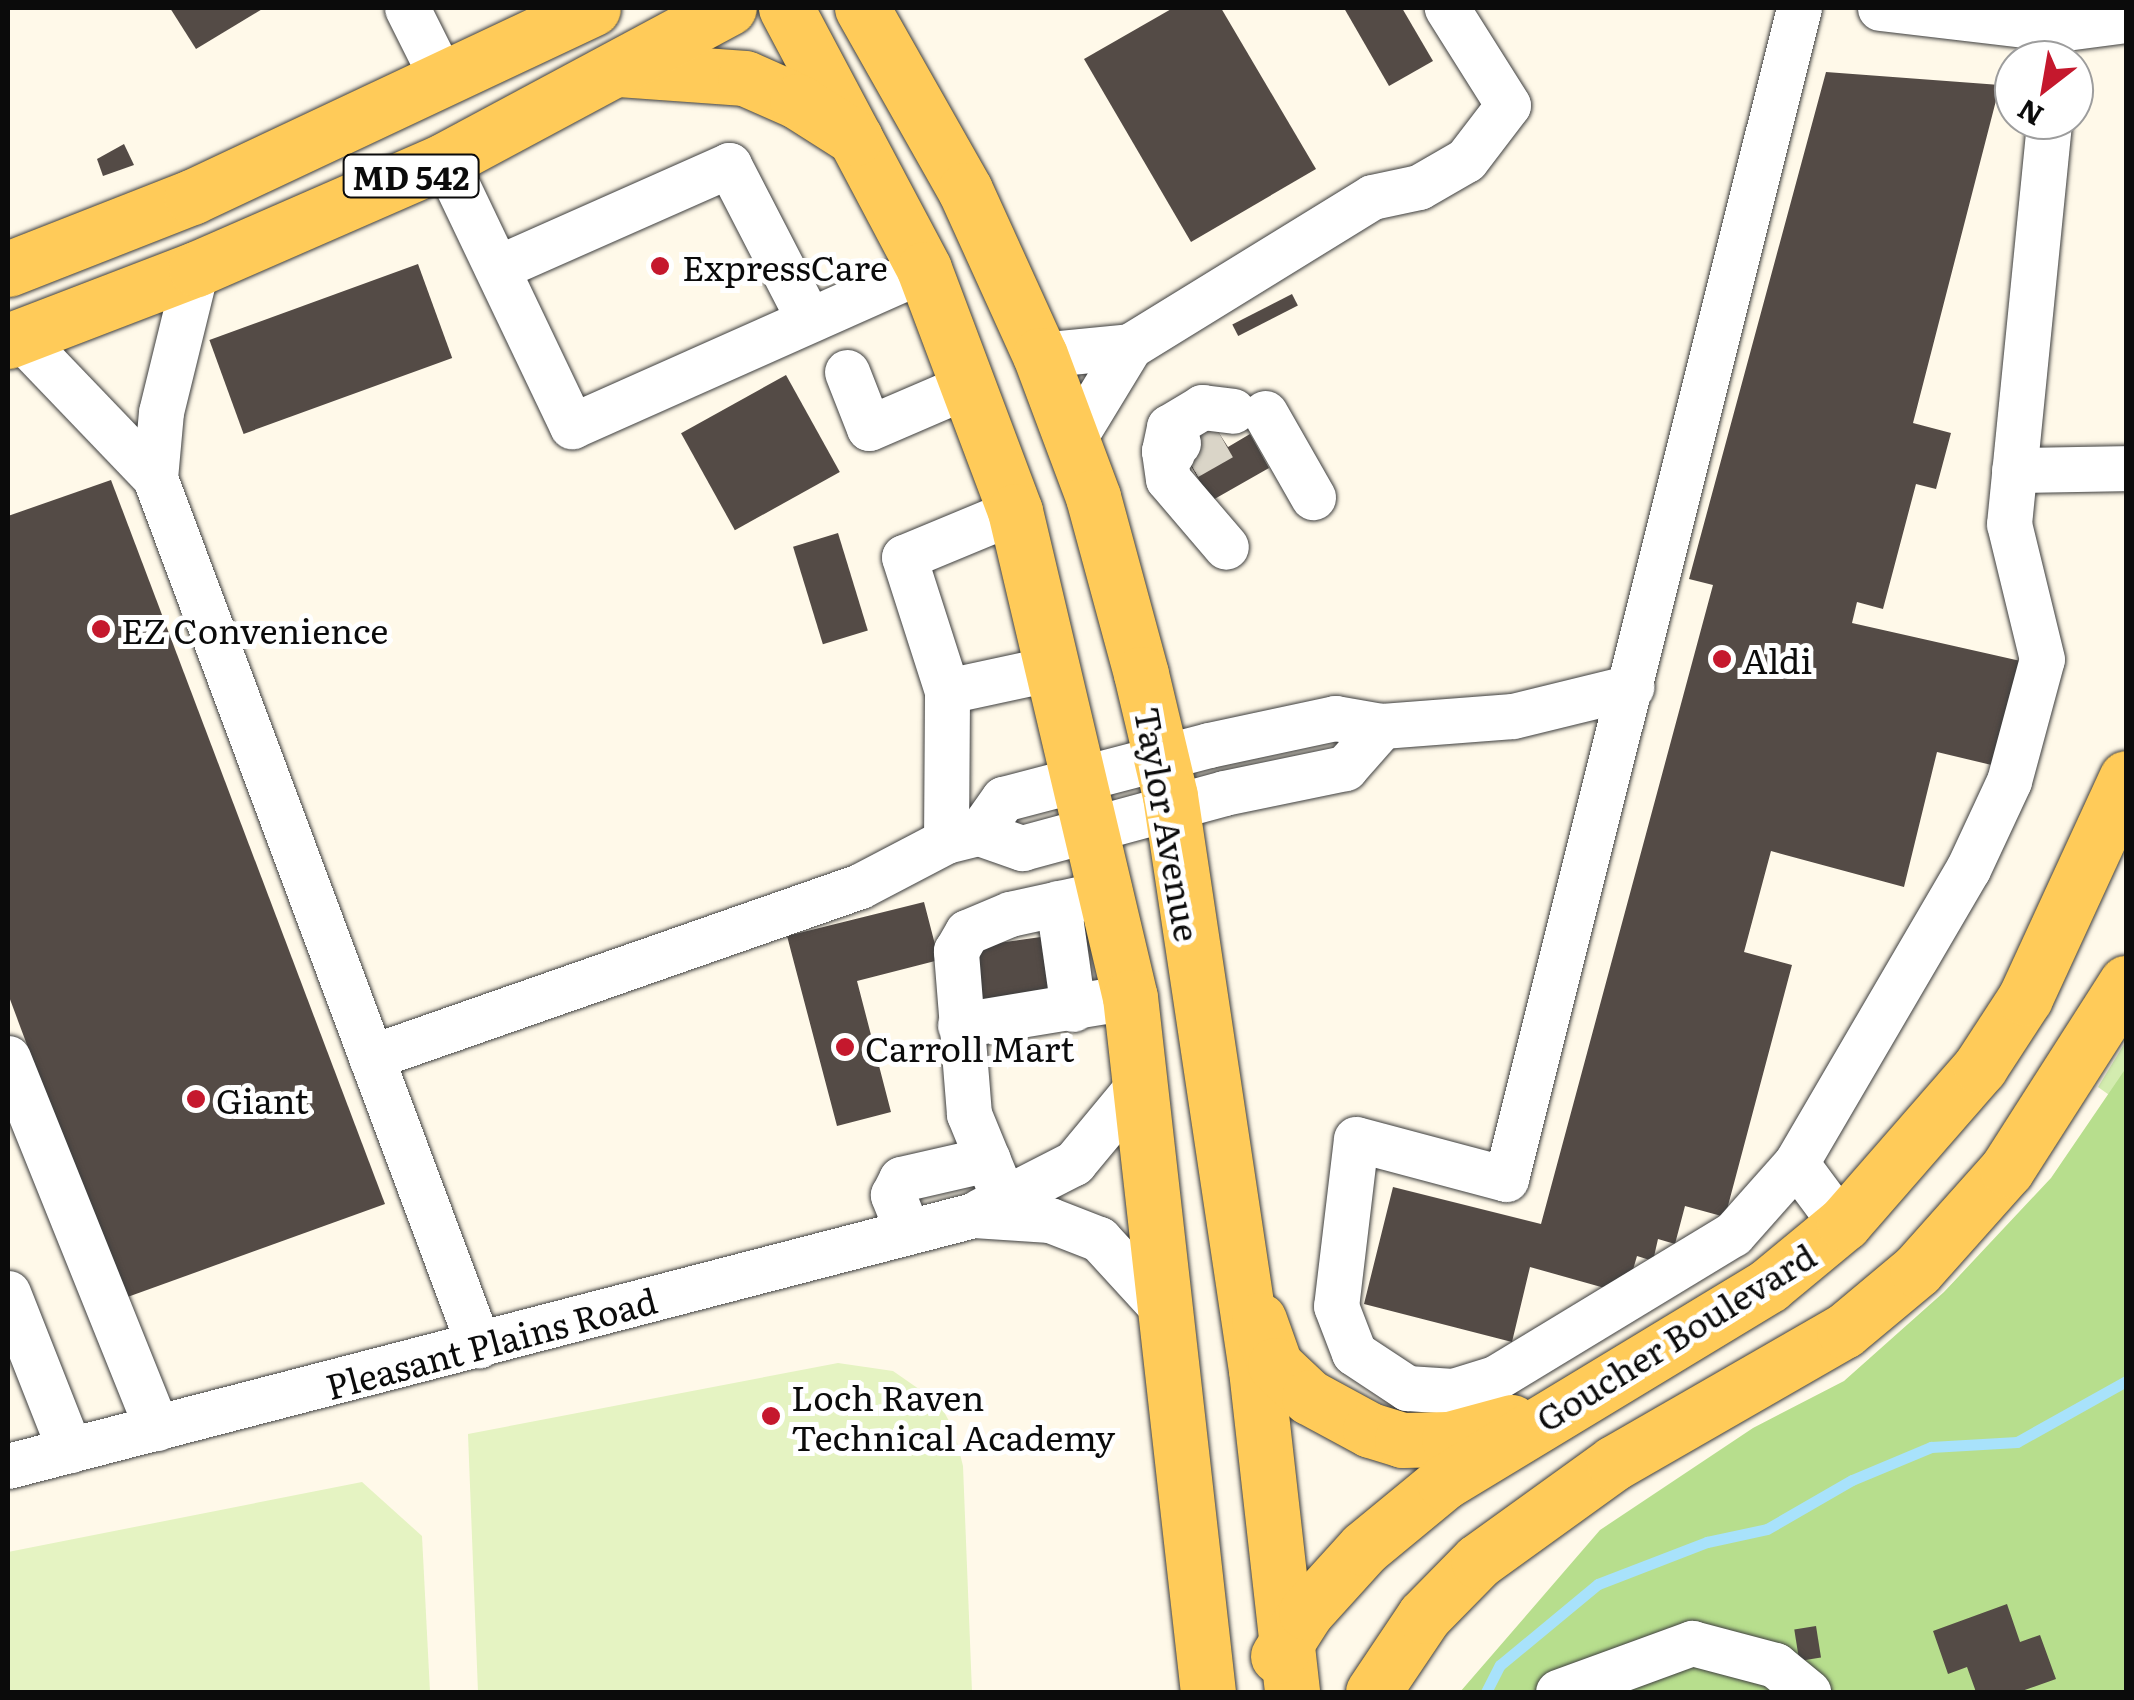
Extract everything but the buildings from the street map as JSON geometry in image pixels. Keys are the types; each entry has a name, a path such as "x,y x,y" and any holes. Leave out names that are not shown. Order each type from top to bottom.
{"main road":[{"name":"MD 542","path":"14,340 196,269 445,160 729,8"},
{"name":"Taylor Avenue","path":"786,8 864,144 924,269 971,384 1015,511 1086,804 1084,898 1130,997 1208,1692"},
{"name":"Taylor Avenue","path":"862,8 917,102 1040,355 1074,438 1166,782 1240,1266 1292,1692"},
{"path":"904,8 904,51 917,102"},
{"name":"MD 542","path":"8,269 192,197 564,15"},
{"path":"619,69 745,78 797,100 864,144"},
{"name":"Goucher Boulevard","path":"1260,1692 1287,1639 1364,1548 1431,1493 1768,1286 1842,1225 1980,1067 2026,998 2126,778"},
{"path":"1373,1692 1424,1616 1478,1561 1614,1463 1844,1331 1917,1270 2008,1169 2126,983"},
{"path":"1240,1266 1275,1365 1309,1397 1370,1430 1402,1440 1449,1438 1586,1396"}],"street":[{"path":"407,8 441,76"},
{"path":"1040,355 1130,346 1372,197 1419,187 1466,160 1508,105 1447,8"},
{"path":"1799,8 1506,1179 1356,1139 1336,1306 1354,1352 1408,1388 1453,1392 1494,1378 1733,1234 1796,1163 1968,869 2009,780 2042,659 2009,524 2047,140"},
{"path":"1880,8 2058,32 2126,20"},
{"path":"445,160 572,426 924,269"},
{"path":"497,268 728,165 808,318"},
{"path":"155,478 161,412 196,269"},
{"path":"14,340 155,478 479,1346"},
{"path":"1074,438 1130,346"},
{"path":"847,372 869,428 971,384"},
{"path":"1226,548 1168,479 1209,434 1313,497"},
{"path":"2014,470 2126,468"},
{"path":"1010,914 1002,871 962,837 947,691 904,557 1015,511"},
{"path":"947,691 1053,668"},
{"path":"371,1057 860,886 962,837 1022,848 1086,804 1166,782 1345,768 1382,726 1512,716 1631,686"},
{"path":"989,1190 969,1114 960,1025 956,951 967,932 1010,914 1084,898 1074,1010"},
{"path":"960,1025 1074,1010 1130,997"},
{"path":"8,1058 157,1428"},
{"name":"Pleasant Plains Road","path":"8,1466 479,1346 907,1230 989,1190 1074,1164 1142,1081"},
{"path":"1796,1163 1842,1225"},
{"name":"Pleasant Plains Road","path":"989,1190 1099,1239 1164,1310"},
{"path":"8,1293 70,1450"},
{"path":"1558,1692 1692,1643 1775,1665 1808,1692"}],"green space":[{"path":"2126,1041 2126,1107 2098,1087"},
{"path":"2126,1068 2126,1692 1460,1692 1600,1530 1753,1428 1844,1381 1944,1292 2051,1178"},
{"path":"838,1363 893,1371 939,1403 954,1430 963,1466 972,1692 478,1692 468,1434"},
{"path":"362,1482 422,1536 430,1692 8,1692 8,1552"}],"waterway":[{"path":"1486,1692 1500,1665 1598,1584 1707,1542 1767,1529 1852,1480 1931,1447 2017,1442 2126,1381"}],"tunnel":[{"path":"1187,457 1222,437"}],"place":[{"name":"ExpressCare","path":"660,266"},
{"name":"EZ Convenience","path":"101,629"},
{"name":"Aldi","path":"1722,659"},
{"name":"Carroll Mart","path":"845,1047"},
{"name":"Giant","path":"196,1099"},
{"name":"Loch Raven Technical Academy","path":"771,1416"}]}
